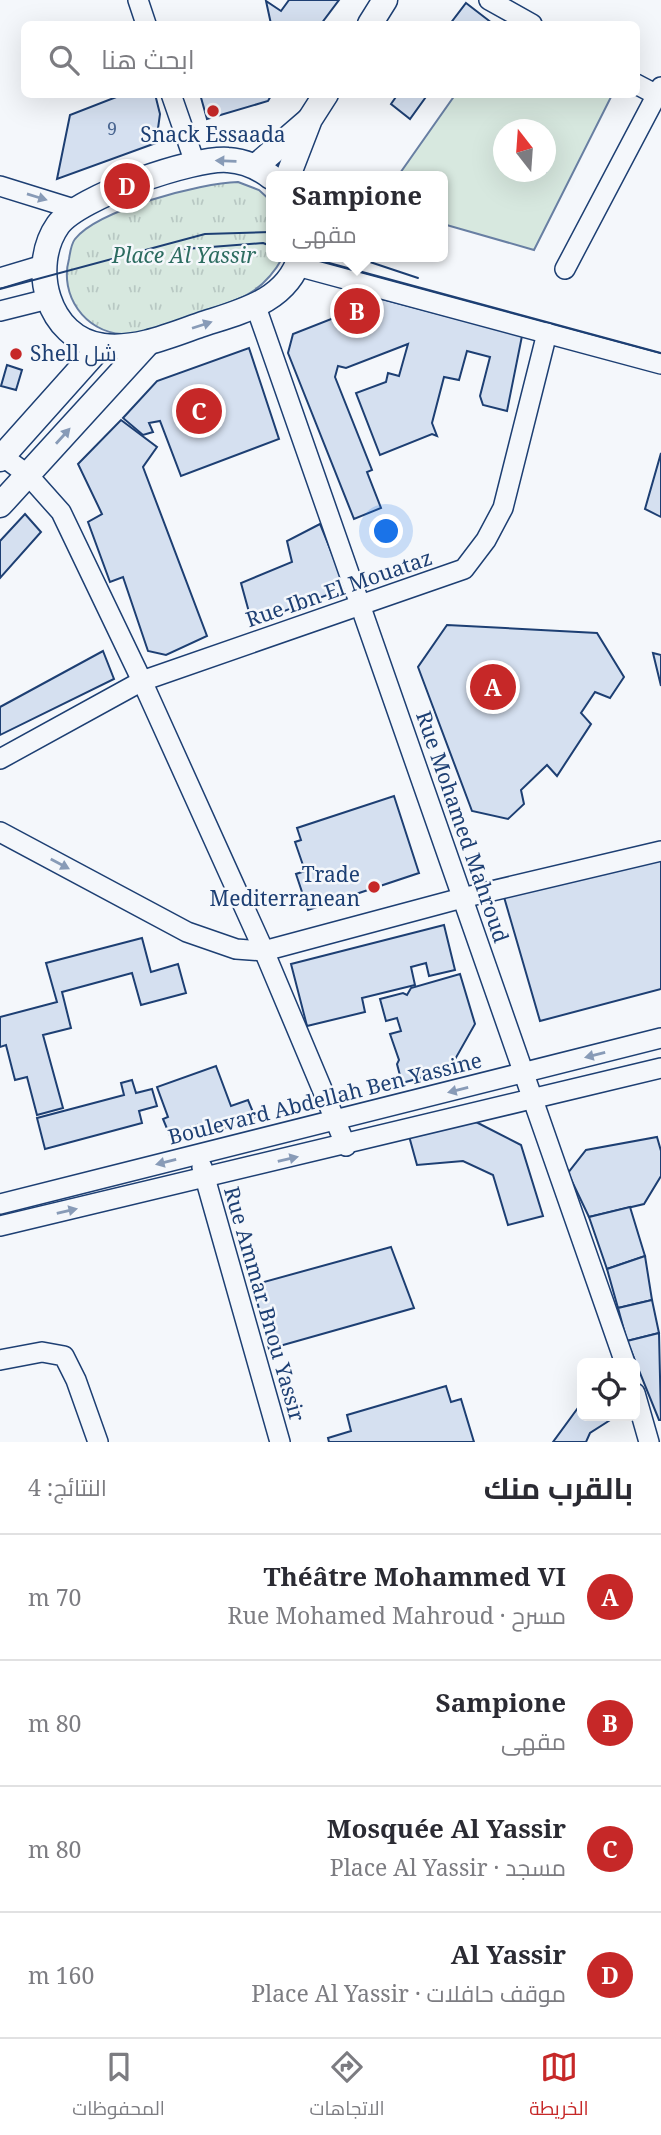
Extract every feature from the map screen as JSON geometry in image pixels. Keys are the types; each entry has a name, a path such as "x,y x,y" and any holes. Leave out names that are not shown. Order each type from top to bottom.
{"main road":[{"path":"372,21 385,0"},
{"path":"298,262 281,288 256,307 148,343 100,346 65,326 48,299 43,265 53,232 74,209 94,198 195,163 226,160 263,171 310,119 323,98"},
{"path":"290,171 310,119"},
{"path":"0,505 148,343"},
{"path":"1,457 100,346"}],"street":[{"path":"138,0 145,21"},
{"path":"489,0 527,21"},
{"path":"565,269 659,91 640,85"},
{"path":"172,98 195,163"},
{"path":"0,186 74,209"},
{"path":"302,262 661,364"},
{"path":"0,278 43,265"},
{"path":"0,311 48,299"},
{"name":"Rue Mohamed Mahroud","path":"256,307 623,1358"},
{"name":"Rue Ibn El Mouataz","path":"0,759 142,681 464,569 486,540 503,509 547,333"},
{"path":"1,457 28,475 61,512 142,681 264,951 346,1146"},
{"path":"0,832 187,932 236,949 264,951 463,898 661,851"},
{"name":"Boulevard Abdellah Ben Yassine","path":"0,1204 661,1038"},
{"path":"0,1226 346,1146 661,1068"},
{"name":"Rue Ammar Bnou Yassir","path":"198,1154 279,1442"},
{"path":"0,1360 42,1352 64,1356 76,1380 98,1442"},
{"path":"640,1409 648,1434"}],"green space":[{"path":"453,98 610,98 534,250 448,225 448,171 402,171"},
{"name":"Place Al Yassir","path":"238,182 259,190 266,196 266,262 280,262 267,280 248,294 226,304 142,332 109,332 86,319 72,298 68,286 70,251 75,239 87,228 127,208 176,193"}],"building":[{"path":"289,0 339,0 323,21 270,21 266,1 281,11"},
{"path":"466,3 489,21 452,21"},
{"path":"114,98 156,98 160,114 156,143 57,179 70,115"},
{"path":"201,98 270,98 268,101 207,119"},
{"path":"395,98 425,98 410,119 391,104"},
{"path":"382,299 522,336 507,411 483,405 480,396 490,357 467,351 459,380 444,377 432,423 437,436 432,434 380,455 356,393 386,382 388,373 399,376 408,344 346,368 338,366 335,377 372,470 367,472 381,508 354,519 288,353 293,334"},
{"path":"249,348 279,439 181,476 160,421 149,423 153,432 143,435 123,418 157,381"},
{"path":"7,365 22,370 16,390 1,386"},
{"path":"121,420 157,447 143,467 207,636 166,655 148,651 123,577 110,582 88,522 102,514 78,464"},
{"path":"661,453 661,517 645,509"},
{"path":"25,514 41,532 0,578 0,541"},
{"path":"320,524 341,576 330,594 252,623 241,583 292,562 287,541"},
{"path":"447,625 597,633 624,677 610,698 595,692 581,713 591,724 557,776 547,765 521,790 524,804 508,819 472,811 418,667"},
{"path":"103,651 114,679 0,735 0,707"},
{"path":"653,653 661,655 661,686"},
{"path":"394,796 419,873 308,910 296,874 305,871 295,842 301,840 297,828"},
{"path":"661,860 661,989 540,1021 504,897"},
{"path":"444,925 455,970 429,976 426,963 411,967 415,985 362,998 365,1012 307,1026 291,964"},
{"path":"142,938 151,972 178,964 186,993 141,1005 132,973 62,992 71,1028 43,1035 63,1108 37,1115 27,1077 15,1080 6,1045 0,1047 0,1017 57,1002 46,963"},
{"path":"460,974 475,1024 449,1070 402,1083 397,1064 399,1060 390,1034 401,1031 397,1018 386,1021 380,999 403,993 407,995 411,988"},
{"path":"216,1066 231,1106 248,1100 255,1117 202,1137 197,1125 170,1136 163,1119 168,1117 157,1087"},
{"path":"132,1080 136,1093 152,1089 157,1106 139,1111 142,1123 45,1149 37,1118 124,1095 121,1083"},
{"path":"476,1122 521,1145 543,1216 508,1225 493,1175 463,1161 417,1165 409,1136"},
{"path":"657,1137 661,1151 661,1176 644,1204 589,1217 568,1173 586,1150"},
{"path":"630,1207 645,1256 607,1269 589,1217"},
{"path":"391,1247 414,1308 269,1349 253,1285"},
{"path":"645,1256 652,1300 618,1308 607,1269"},
{"path":"652,1300 659,1333 627,1341 618,1308"},
{"path":"659,1333 661,1420 640,1373 640,1358 634,1358 627,1341"},
{"path":"446,1386 451,1402 461,1399 474,1442 329,1442 328,1438 351,1431 347,1415"},
{"path":"577,1409 577,1421 609,1421 590,1433 586,1442 553,1442"}],"tram line":[{"path":"0,289 205,234 266,232"},
{"path":"185,249 266,244"},
{"path":"325,262 661,353"},
{"path":"370,262 418,278"}],"place":[{"name":"Snack Essaada","path":"213,111"},
{"name":"Al Yassir","path":"127,186"},
{"name":"Sampione","path":"357,311"},
{"name":"Shell شل","path":"16,354"},
{"name":"Mosquée Al Yassir","path":"199,411"},
{"name":"Théâtre Mohammed VI","path":"493,687"},
{"name":"Trade Mediterranean","path":"374,887"}]}
